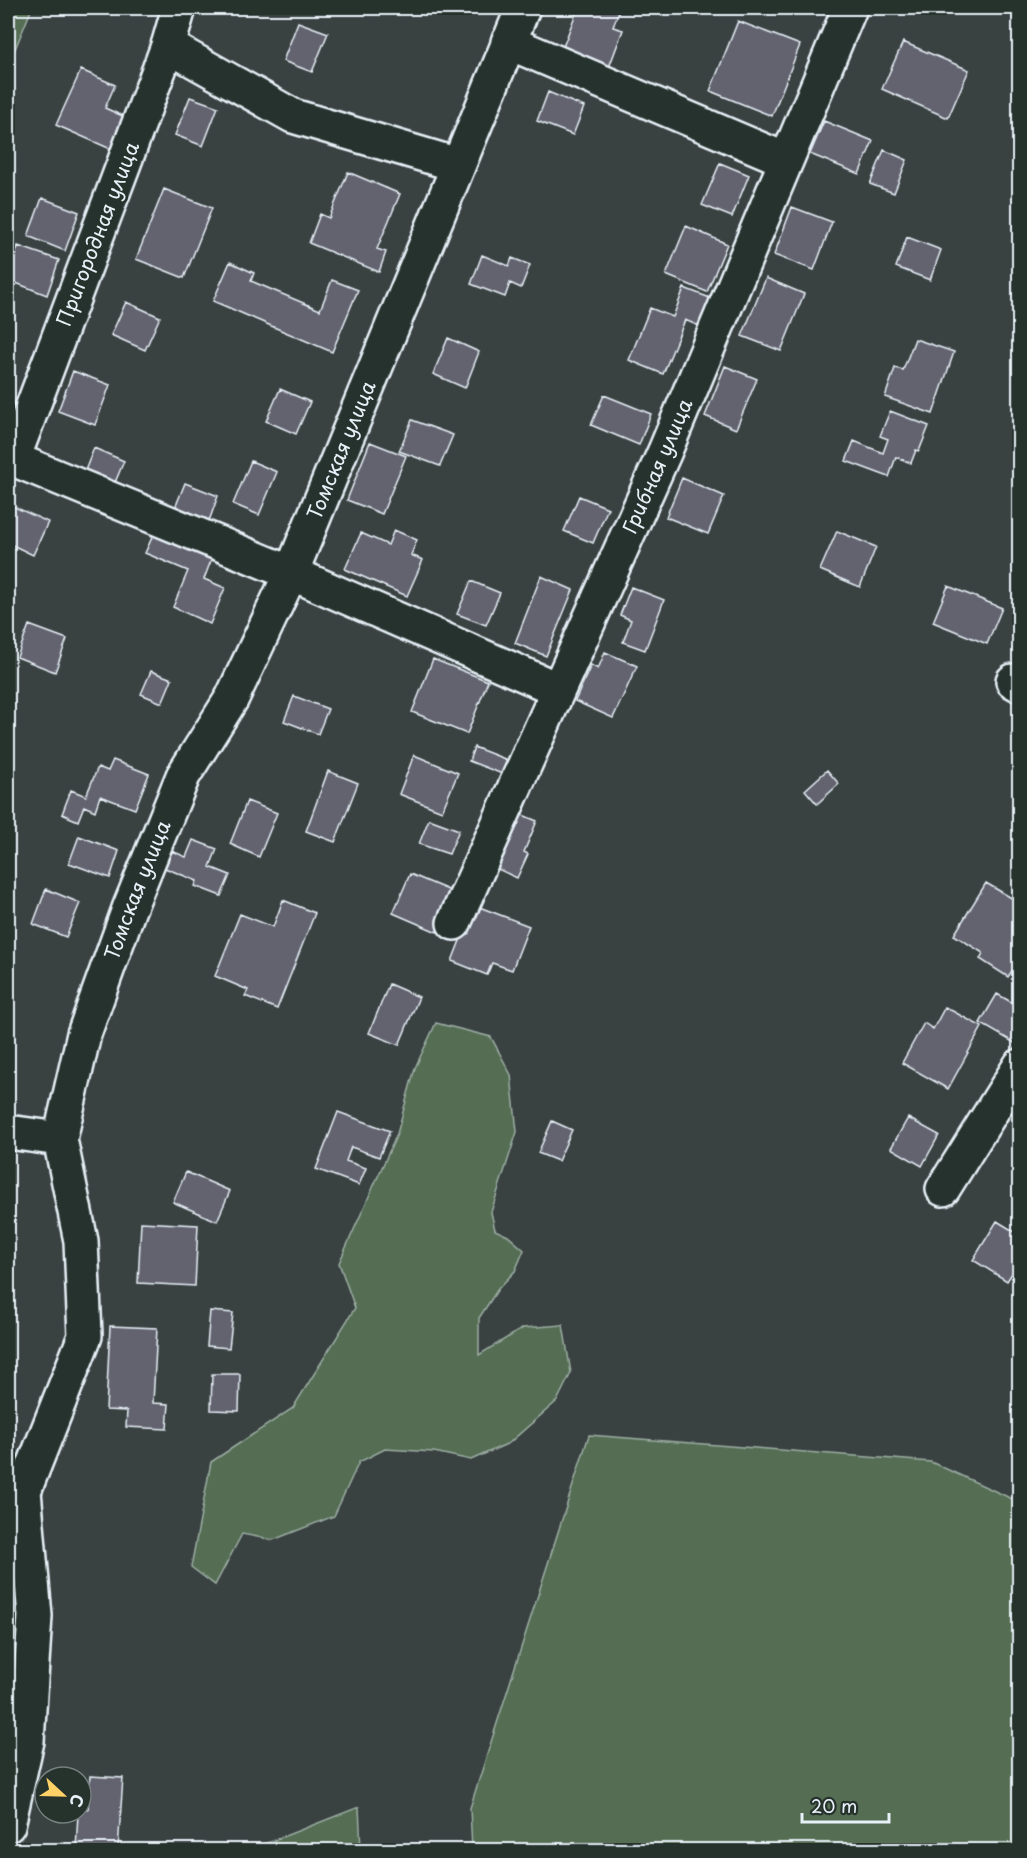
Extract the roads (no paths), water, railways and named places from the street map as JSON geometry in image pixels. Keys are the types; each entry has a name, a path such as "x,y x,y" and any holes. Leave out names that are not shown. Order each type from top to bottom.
{"street":[{"name":"Пригородная улица","path":"179,8 168,46 12,459 291,573"},
{"name":"Томская улица","path":"8,1825 27,1741 35,1616 24,1491 85,1336 81,1241 60,1139 84,1034 133,898 183,776 232,698 291,573 523,8"},
{"name":"Грибная улица","path":"454,923 665,451 850,8"},
{"path":"508,42 786,160"},
{"path":"168,46 293,116 458,165"},
{"path":"291,573 557,689"},
{"path":"943,1189 1020,1066"},
{"path":"8,1132 60,1139"},
{"path":"8,1544 24,1491"}]}
